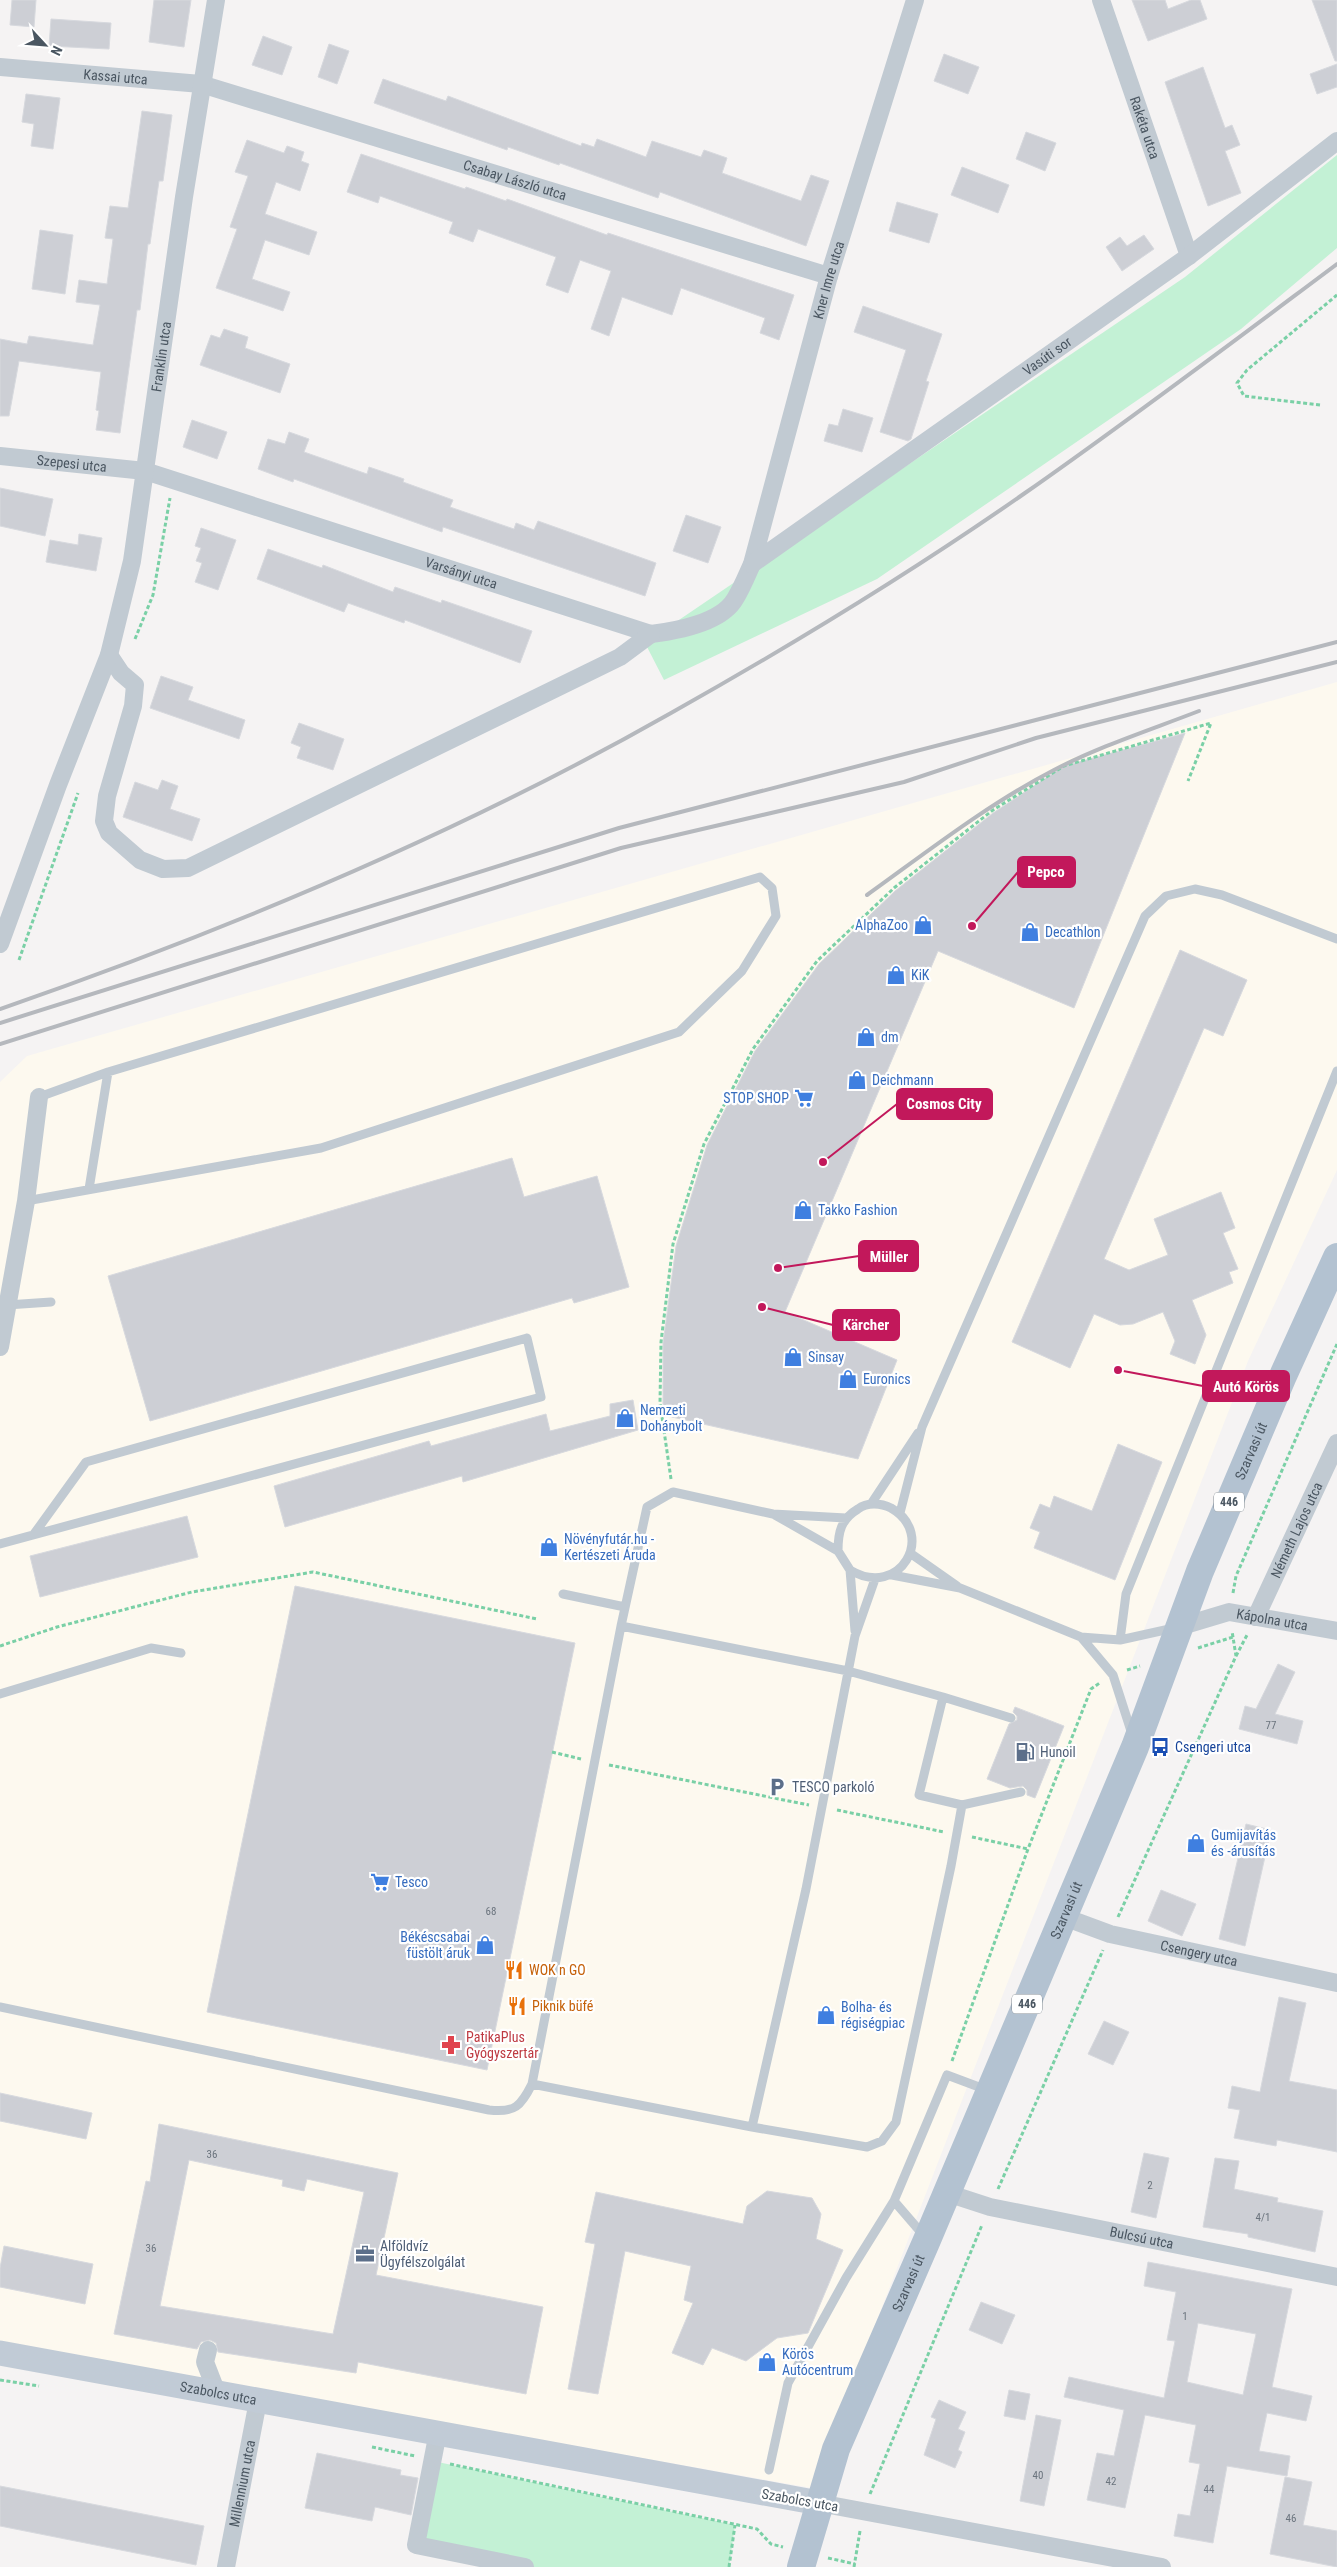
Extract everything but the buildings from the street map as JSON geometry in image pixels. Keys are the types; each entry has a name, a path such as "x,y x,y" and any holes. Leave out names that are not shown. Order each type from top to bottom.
{"main road":[{"name":"Szarvasi út","path":"801,2567 836,2449 947,2194 1135,1746 1200,1570 1282,1378 1337,1257"}],"street":[{"name":"Franklin utca","path":"0,944 58,785 109,655 132,560 216,0"},
{"name":"Kner Imre utca","path":"752,564 829,276 915,0"},
{"name":"Rakéta utca","path":"1101,0 1189,256"},
{"name":"Kassai utca","path":"0,67 202,84"},
{"name":"Csabay László utca","path":"202,84 829,276"},
{"name":"Vasúti sor","path":"752,564 1189,256 1337,141"},
{"name":"Szepesi utca","path":"0,456 145,471"},
{"name":"Varsányi utca","path":"145,471 650,634 677,631 712,618 734,601 752,564"},
{"path":"109,655 121,672 135,686 133,706 108,796 104,821 109,833 134,856 163,869 188,868 197,864 620,656 650,634"},
{"path":"0,1347 26,1201 39,1097"},
{"name":"Németh Lajos utca","path":"1256,1617 1337,1443"},
{"name":"Kápolna utca","path":"1179,1627 1229,1612 1337,1631"},
{"name":"Csengery utca","path":"1064,1917 1110,1934 1337,1983"},
{"name":"Bulcsú utca","path":"947,2194 990,2207 1337,2277"},
{"path":"208,2350 205,2362 217,2393"},
{"name":"Szabolcs utca","path":"0,2353 438,2432 1162,2567"},
{"name":"Millennium utca","path":"226,2567 258,2401"},
{"path":"438,2432 416,2545 525,2567"}],"lane":[{"path":"26,1201 321,1148 679,1032 742,971 776,916 772,888 760,877 108,1072 39,1097"},
{"path":"900,1513 922,1427 1088,1051 1145,916 1166,896 1195,889 1222,895 1337,939"},
{"path":"1120,1640 1126,1594 1337,1071"},
{"path":"89,1189 108,1072"},
{"path":"7,1305 51,1302"},
{"path":"0,1544 541,1397 527,1338 86,1462 34,1534"},
{"path":"871,1504 922,1427"},
{"path":"0,2007 489,2110 502,2111 522,2103 532,2084 621,1626 647,1507 673,1492 773,1514 846,1518"},
{"path":"838,1551 838,1532 846,1518 860,1507 871,1504 885,1505 900,1513 912,1534 910,1552 902,1567 892,1575"},
{"path":"773,1514 838,1551 850,1570 861,1577 875,1579 892,1575 960,1588 1081,1637 1120,1640 1179,1627"},
{"path":"910,1552 960,1588"},
{"path":"850,1570 855,1636"},
{"path":"752,2127 806,1888 855,1636 875,1579"},
{"path":"564,1594 625,1607"},
{"path":"621,1626 848,1671 1011,1718"},
{"path":"1081,1637 1112,1674 1135,1746"},
{"path":"0,1694 151,1648 181,1653"},
{"path":"943,1697 919,1795 962,1805 1021,1792"},
{"path":"532,2084 866,2147 882,2141 896,2122 958,1834 962,1805"},
{"path":"769,2470 788,2383 846,2278 894,2201 947,2075 990,2091"},
{"path":"894,2201 927,2240"}],"path":[{"path":"1320,405 1244,396 1237,383 1248,370 1337,295"},
{"path":"673,1492 660,1403 661,1342 673,1244 704,1144 758,1041 817,961 894,888 993,810 1064,766 1211,724 1188,781"},
{"path":"854,2567 863,2511 990,2207 1110,1934 1236,1656 1229,1612 1236,1576 1337,1344"},
{"path":"0,1646 57,1627 192,1592 313,1572 537,1619"},
{"path":"947,2075 1028,1849 1091,1689 1112,1674"},
{"path":"552,1752 1028,1849"},
{"path":"729,2567 735,2525"}],"shaded area":[{"path":"1337,682 1337,1170 1248,1361 812,2488 0,2345 0,1082 27,1056"}],"green space":[{"path":"1337,155 1337,248 1241,329 877,579 664,680 645,643 1185,277"},
{"path":"433,2461 735,2525 729,2567 522,2567 416,2545"}],"railway":[{"path":"0,1009 172,946 258,912 426,839 509,799 671,713 851,607 939,551 1065,465 1337,264"},
{"path":"0,1023 619,828 1337,642"},
{"path":"0,1044 621,848 904,782 1036,738 1337,662"},
{"path":"867,895 958,829 1029,783 1089,753 1199,711"}],"place":[{"name":"AlphaZoo","path":"923,925"},
{"name":"Pepco","path":"972,926"},
{"name":"Decathlon","path":"1030,932"},
{"name":"KiK","path":"896,975"},
{"name":"dm","path":"866,1037"},
{"name":"Deichmann","path":"857,1080"},
{"name":"STOP SHOP","path":"804,1098"},
{"name":"Cosmos City","path":"823,1162"},
{"name":"Takko Fashion","path":"803,1210"},
{"name":"Müller","path":"778,1268"},
{"name":"Kärcher","path":"762,1307"},
{"name":"Sinsay","path":"793,1357"},
{"name":"Autó Körös","path":"1118,1370"},
{"name":"Euronics","path":"848,1379"},
{"name":"Nemzeti Dohánybolt","path":"625,1418"},
{"name":"Növényfutár.hu - Kertészeti Áruda","path":"549,1547"},
{"name":"Csengeri utca","path":"1160,1747"},
{"name":"Hunoil","path":"1025,1752"},
{"name":"TESCO parkoló","path":"777,1787"},
{"name":"Gumijavítás és -árusítás","path":"1196,1843"},
{"name":"Tesco","path":"380,1882"},
{"name":"Békéscsabai füstölt áruk","path":"485,1945"},
{"name":"WOK n GO","path":"514,1970"},
{"name":"Piknik büfé","path":"517,2006"},
{"name":"Bolha- és régiségpiac","path":"826,2015"},
{"name":"PatikaPlus Gyógyszertár","path":"451,2045"},
{"name":"Alföldvíz Ügyfélszolgálat","path":"365,2254"},
{"name":"Körös Autócentrum","path":"767,2362"}]}
